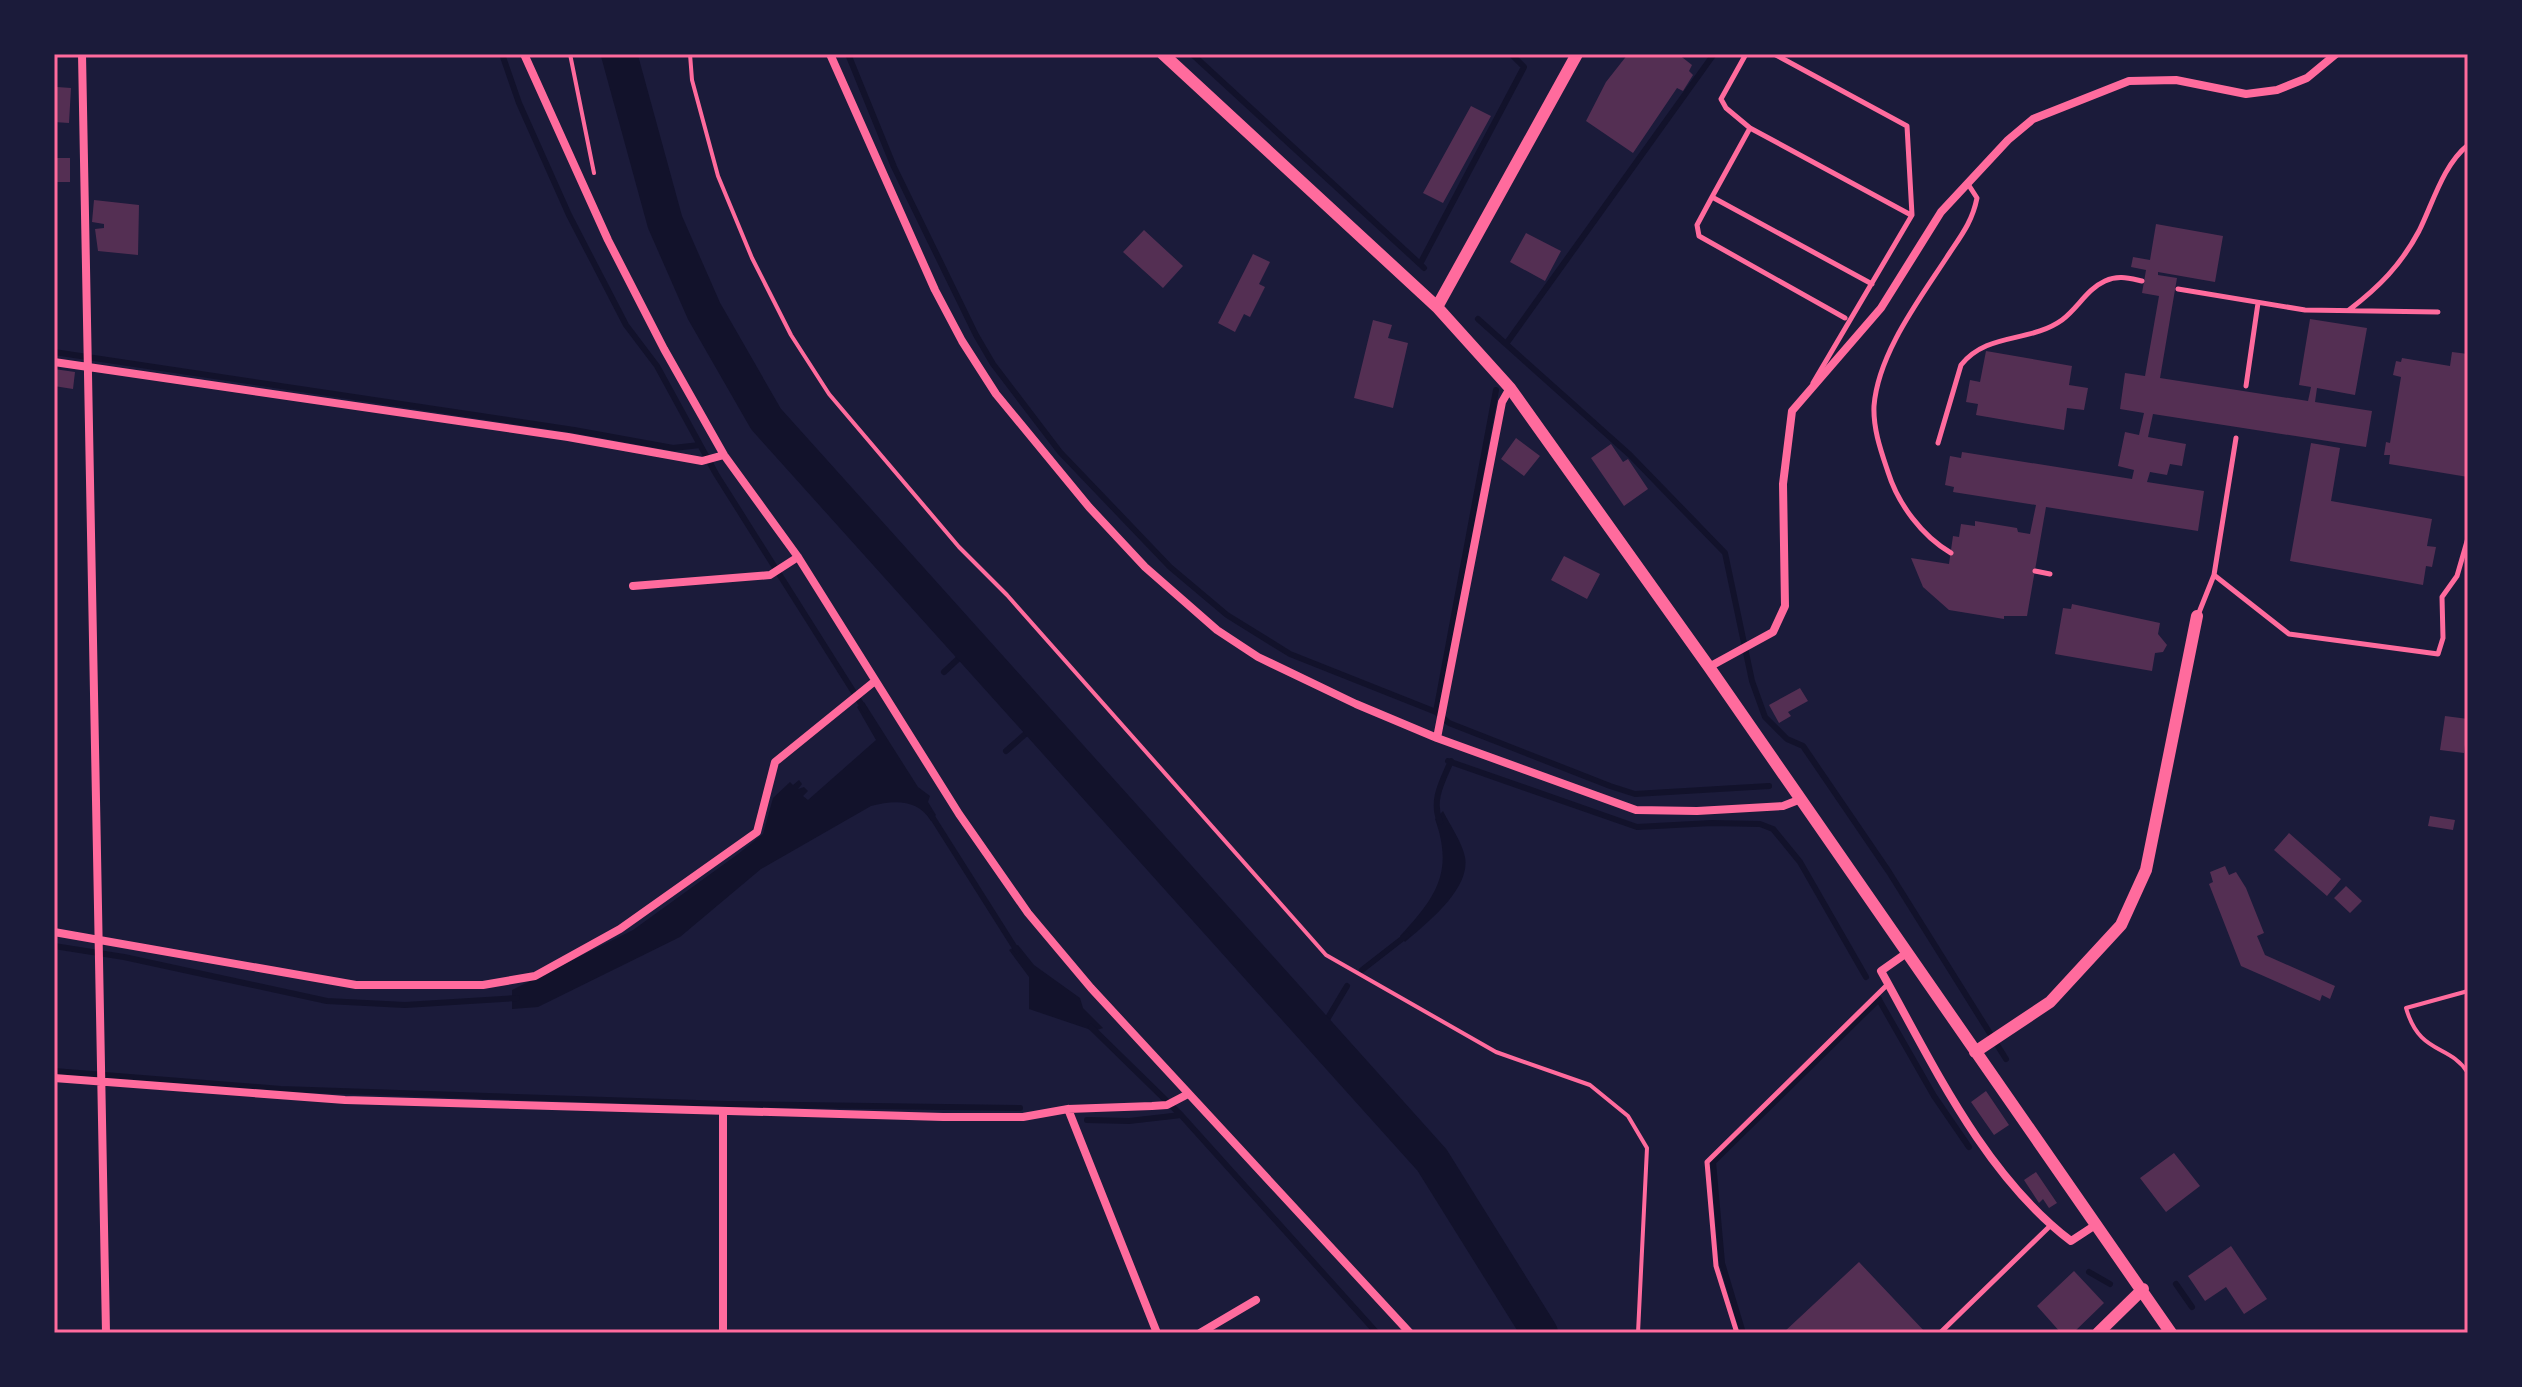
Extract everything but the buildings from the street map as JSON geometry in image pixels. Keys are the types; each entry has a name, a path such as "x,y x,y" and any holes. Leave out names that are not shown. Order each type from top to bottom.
{"street":[{"path":"82,54 106,1333"},
{"path":"524,54 608,240 724,455 798,557 959,814 1028,913 1188,1094 1410,1333"},
{"path":"830,54 890,191 962,341 1012,416 1145,567 1217,630 1258,657 1438,734 1636,810 1697,811 1783,806 1801,799"},
{"path":"1163,54 1437,307 1510,388 1709,667 2171,1333"},
{"path":"1437,307 1577,54"},
{"path":"1709,667 1773,632 1785,606 1787,434 1792,411 1881,308 1941,212 2033,119 2129,81 2155,78 2246,94 2277,90 2307,78 2336,54"},
{"path":"54,362 87,361 702,461 724,455"},
{"path":"1438,734 1502,402 1510,388"},
{"path":"633,586 770,575 798,557"},
{"path":"1975,1052 2050,1002 2121,925 2146,870 2197,616"},
{"path":"54,932 356,985 483,985 535,976 620,929 757,832 775,762 875,681"},
{"path":"1908,952 1881,971 1955,1101 2000,1168 2050,1226 2071,1241 2097,1224"},
{"path":"54,1078 102,1077 345,1100 723,1113 1023,1117 1068,1109 1171,1102 1188,1094"},
{"path":"1068,1109 1157,1333"},
{"path":"723,1113 723,1333"},
{"path":"2098,1333 2143,1289"},
{"path":"1200,1333 1256,1300"}],"lane":[{"path":"1746,54 1721,99 1726,108 1750,128 1912,215"},
{"path":"1774,54 1907,126 1912,215 1808,390"},
{"path":"1750,128 1697,225 1699,236 1845,318"},
{"path":"2348,311 2376,290 2400,262 2450,166 2468,145"},
{"path":"1951,553 1931,541 1890,480 1876,437 1874,405 1884,368 1908,322 1973,220 1977,198 1968,183"},
{"path":"1712,197 1872,284"},
{"path":"1938,443 1961,365 1969,355 1982,345 2043,329 2063,319 2102,282 2119,277 2142,281"},
{"path":"2178,289 2258,303 2348,311 2438,312"},
{"path":"2246,386 2258,303"},
{"path":"2197,616 2214,575 2236,438"},
{"path":"2214,575 2289,634 2438,654 2443,638 2442,597 2457,576 2468,538"},
{"path":"2035,571 2050,574"},
{"path":"1737,1333 1716,1266 1707,1162 1888,984"},
{"path":"1940,1333 2050,1226"}],"path":[{"path":"570,54 595,178"},
{"path":"690,54 692,80 718,176 752,258 791,335 829,394 959,547 1007,595 1326,955 1496,1052 1590,1085 1628,1116 1647,1148 1638,1333"},
{"path":"2468,991 2406,1008 2421,1039 2439,1053 2460,1060 2468,1073"}],"shaded area":[{"path":"864,702 918,787 930,796 928,802 936,815 931,821 919,809 905,803 871,806 761,869 680,937 538,1007 512,1009 512,990 633,930 763,834 773,798 790,782 793,785 799,780 802,784 798,789 804,787 808,791 803,796 808,800 876,740 857,707"},
{"path":"1443,811 1461,845 1465,869 1446,904 1405,942 1400,936 1423,909 1438,883 1443,854 1435,819"},
{"path":"1018,945 1034,965 1080,998 1083,1008 1103,1028 1094,1031 1029,1009 1029,977 1009,950"}],"waterway":[{"path":"502,54 519,103 569,215 626,325 657,366 716,474 865,710"},
{"path":"619,54 665,222 704,311 766,419 1432,1160 1540,1333"},
{"path":"848,54 894,167 993,364 1060,452 1170,567 1227,615 1290,654 1436,712 1449,723 1635,794 1769,786"},
{"path":"1192,54 1420,264"},
{"path":"1424,268 1420,264 1524,67 1511,54"},
{"path":"1506,344 1714,54"},
{"path":"1478,319 1630,455 1725,553 1752,681 1765,717 1787,739 1803,746 1889,872 2006,1059"},
{"path":"54,352 574,430 673,448 700,445"},
{"path":"1436,712 1496,390"},
{"path":"944,672 972,646"},
{"path":"1006,751 1040,721"},
{"path":"1448,761 1637,827 1712,823 1760,824 1773,829 1800,862 1866,977"},
{"path":"1440,822 1437,799 1451,761"},
{"path":"931,815 1017,951"},
{"path":"1362,970 1407,935"},
{"path":"54,946 124,957 327,1001 405,1005 517,998"},
{"path":"1319,1033 1347,986"},
{"path":"1878,998 1934,1096 1969,1147"},
{"path":"1743,1333 1722,1263 1713,1162 1879,999"},
{"path":"1091,1027 1181,1115 1377,1333"},
{"path":"54,1071 281,1089 727,1104 1020,1108"},
{"path":"1087,1120 1129,1121 1181,1115"},
{"path":"2089,1272 2110,1284"},
{"path":"2176,1284 2192,1307"}]}
